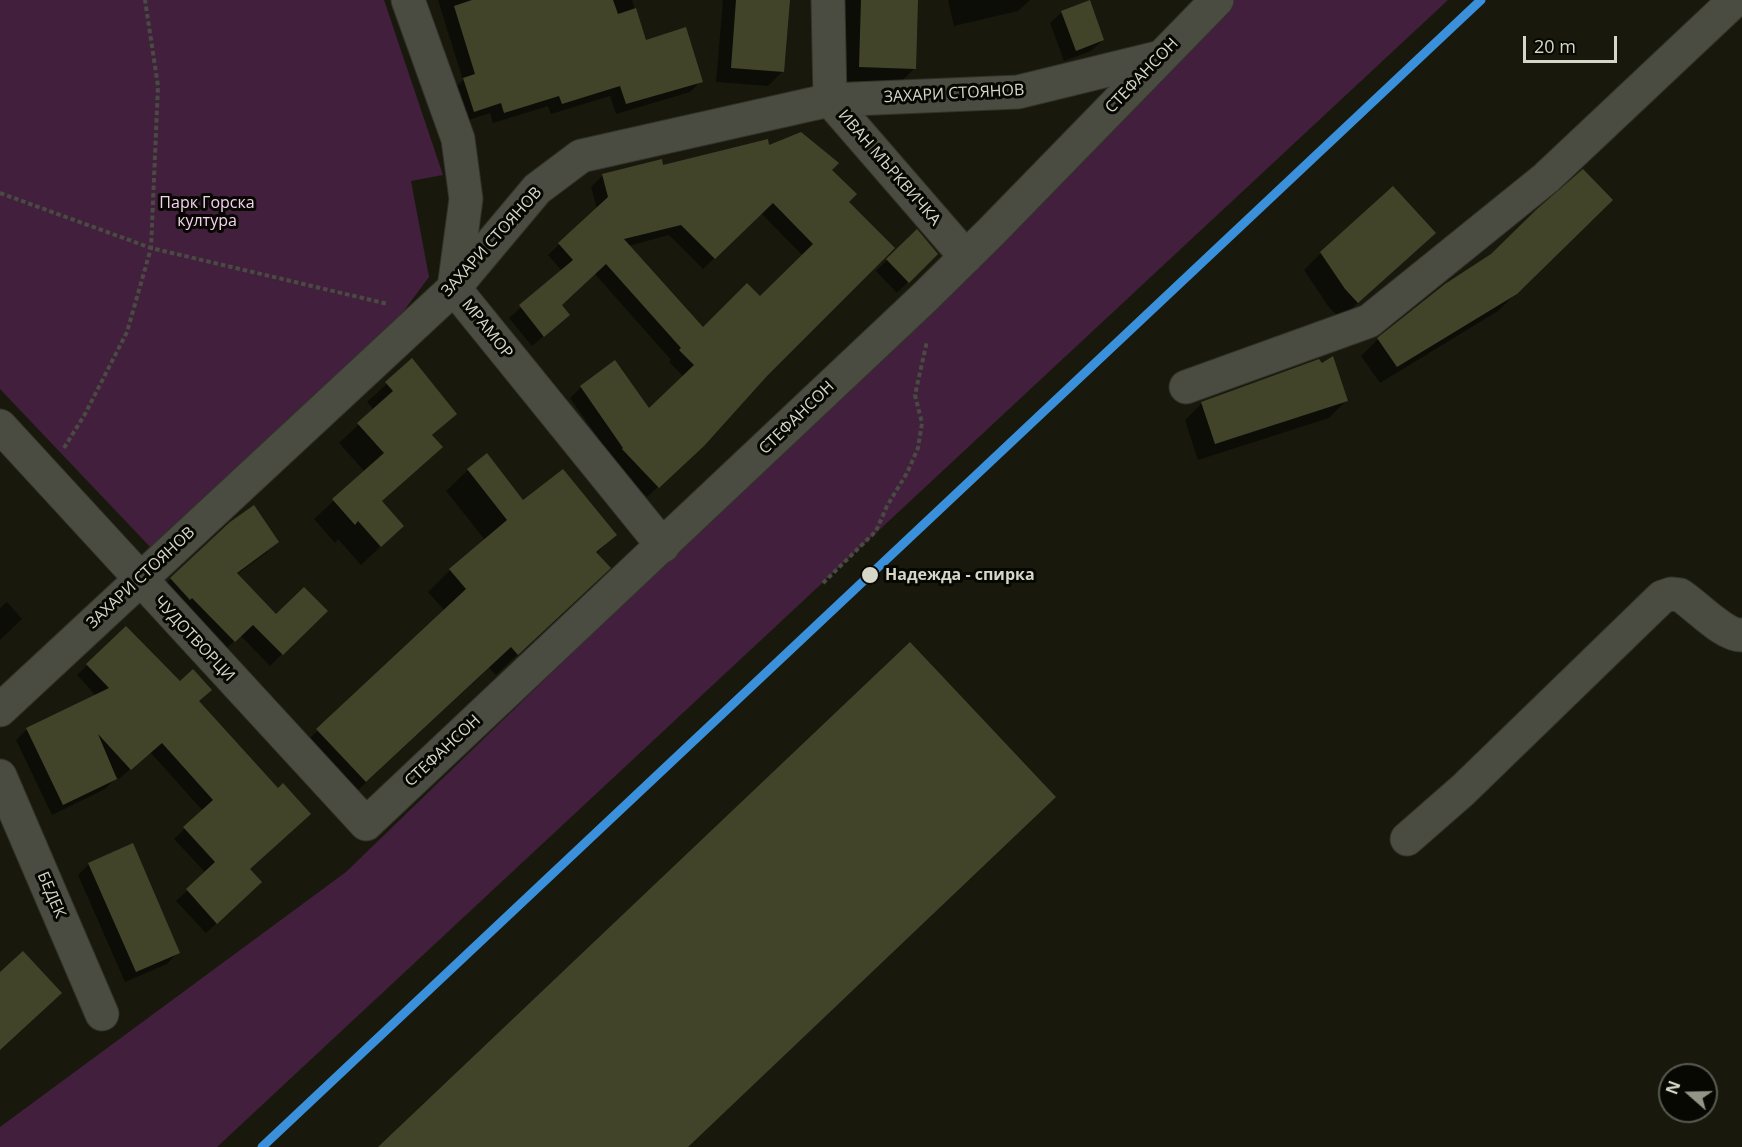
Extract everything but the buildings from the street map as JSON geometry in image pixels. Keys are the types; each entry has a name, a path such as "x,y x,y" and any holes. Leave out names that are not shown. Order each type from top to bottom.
{"street":[{"name":"МРАМОР","path":"408,0 458,139 466,199 454,288 663,546"},
{"name":"ИВАН МЪРКВИЧКА","path":"828,0 830,100 966,257"},
{"name":"СТЕФАНСОН","path":"366,824 663,546 966,257 1217,0"},
{"path":"1186,387 1369,321 1546,178 1735,0"},
{"name":"ЗАХАРИ СТОЯНОВ","path":"0,710 454,288 537,189 581,156 830,100 1018,92 1161,57"},
{"name":"ЧУДОТВОРЦИ","path":"0,426 366,824"},
{"path":"1407,839 1463,790 1662,597 1671,594 1680,596 1727,631 1742,635"},
{"name":"БЕДЕК","path":"0,776 102,1014"}],"path":[{"path":"46,476 85,414 127,332 151,248 158,86 146,0"},
{"path":"0,193 151,248 426,313"},
{"path":"823,583 876,531 918,448 922,423 915,395 924,350 931,331"}],"green space":[{"name":"Парк Горска култура","path":"0,0 384,0 443,175 411,181 429,277 394,324 152,549 0,389"},
{"path":"1231,0 1448,0 217,1147 0,1147 0,1127 346,872 917,319"}],"transit line":[{"path":"262,1147 1481,0"}],"place":[{"name":"Надежда - спирка","path":"870,575"}]}
